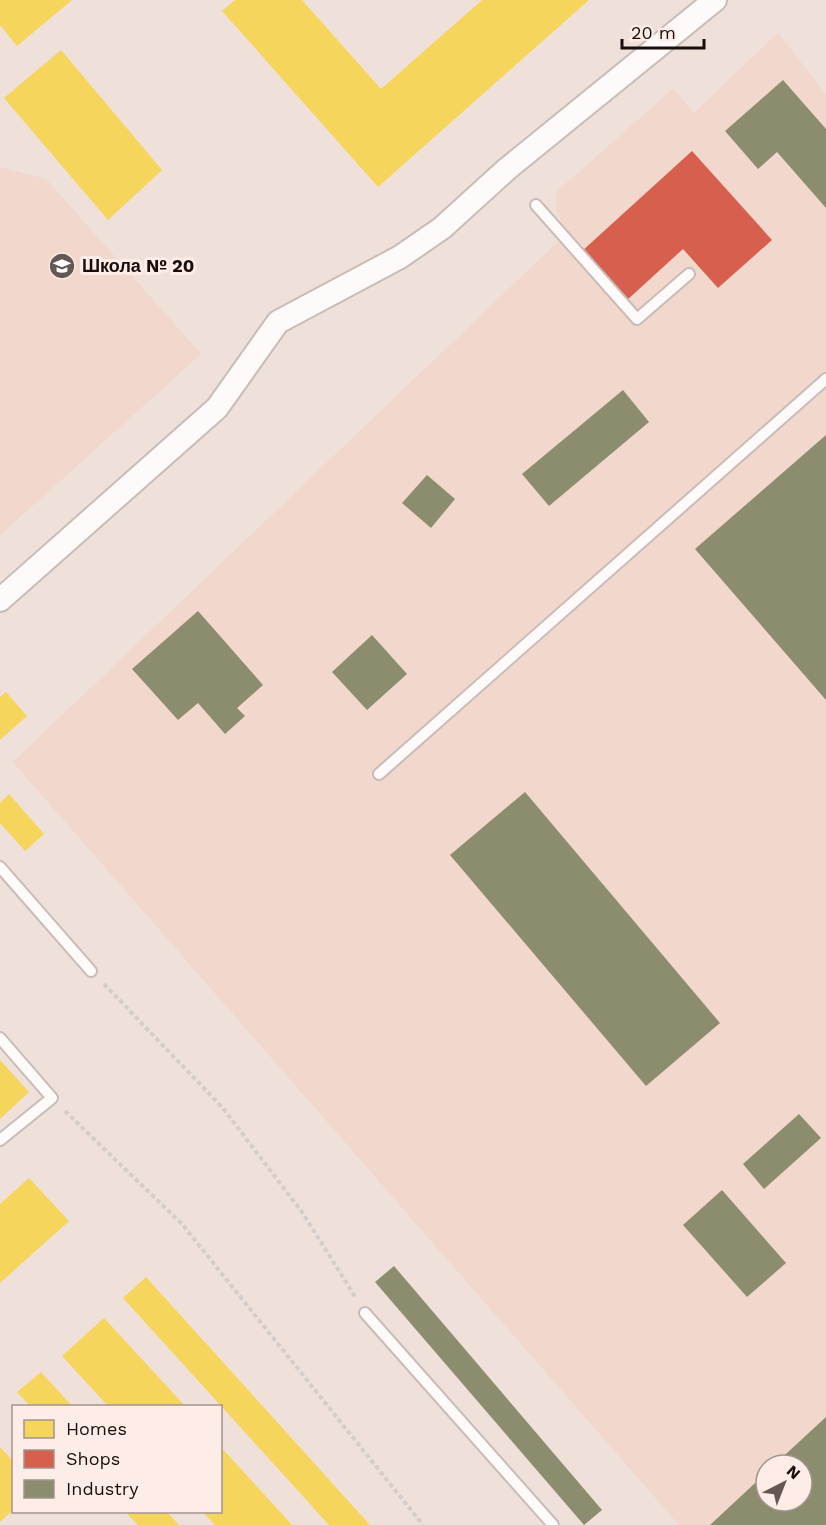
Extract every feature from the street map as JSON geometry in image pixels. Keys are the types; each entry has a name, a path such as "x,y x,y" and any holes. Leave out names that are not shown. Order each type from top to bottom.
{"street":[{"path":"0,600 217,408 278,322 400,257 442,228 507,169 715,0"}],"lane":[{"path":"536,205 637,320 689,274"},
{"path":"379,774 826,379"},
{"path":"0,867 91,971"},
{"path":"0,1038 52,1098 0,1140"},
{"path":"365,1313 553,1525"}],"path":[{"path":"91,971 222,1107 302,1212 365,1313"},
{"path":"52,1098 182,1224 423,1525"}],"shaded area":[{"path":"778,33 826,94 826,1525 679,1525 13,762 567,233 556,210 556,192 673,89 694,113"},
{"name":"Школа № 20","path":"0,167 46,179 201,354 0,535"}],"building: Homes":[{"path":"0,0 72,0 17,46 0,25"},
{"path":"235,0 302,0 381,89 482,0 589,0 378,187 222,11"},
{"path":"61,50 162,170 108,220 4,98"},
{"path":"6,692 27,716 0,740 0,697"},
{"path":"9,794 44,834 25,851 0,823 0,803"},
{"path":"0,1060 29,1092 0,1119"},
{"path":"29,1178 69,1221 0,1283 0,1204"},
{"path":"146,1277 370,1525 329,1525 123,1298"},
{"path":"104,1318 184,1405 107,1405 62,1356"},
{"path":"41,1372 71,1405 29,1405 17,1392"},
{"path":"0,1447 12,1460 12,1511 0,1522"},
{"path":"222,1448 292,1525 215,1525 204,1513 222,1513"},
{"path":"126,1513 168,1513 179,1525 138,1525"}],"building: Shops":[{"path":"692,151 772,240 718,288 683,249 626,301 581,252"}],"building: Industry":[{"path":"783,80 826,129 826,208 777,152 758,169 725,131"},
{"path":"623,390 649,422 549,506 522,474"},
{"path":"826,435 826,700 695,549"},
{"path":"427,475 455,499 431,528 402,503"},
{"path":"198,611 263,685 237,708 245,716 225,734 198,703 178,720 132,669"},
{"path":"372,635 407,674 367,710 332,672"},
{"path":"525,792 720,1023 646,1086 450,855"},
{"path":"799,1114 821,1138 764,1189 743,1164"},
{"path":"722,1190 786,1263 747,1297 683,1225"},
{"path":"394,1266 602,1510 584,1525 375,1282"},
{"path":"826,1417 826,1525 710,1525 754,1484 754,1513 814,1513 814,1453 787,1453"}],"place":[{"name":"Школа № 20","path":"62,266"}]}
